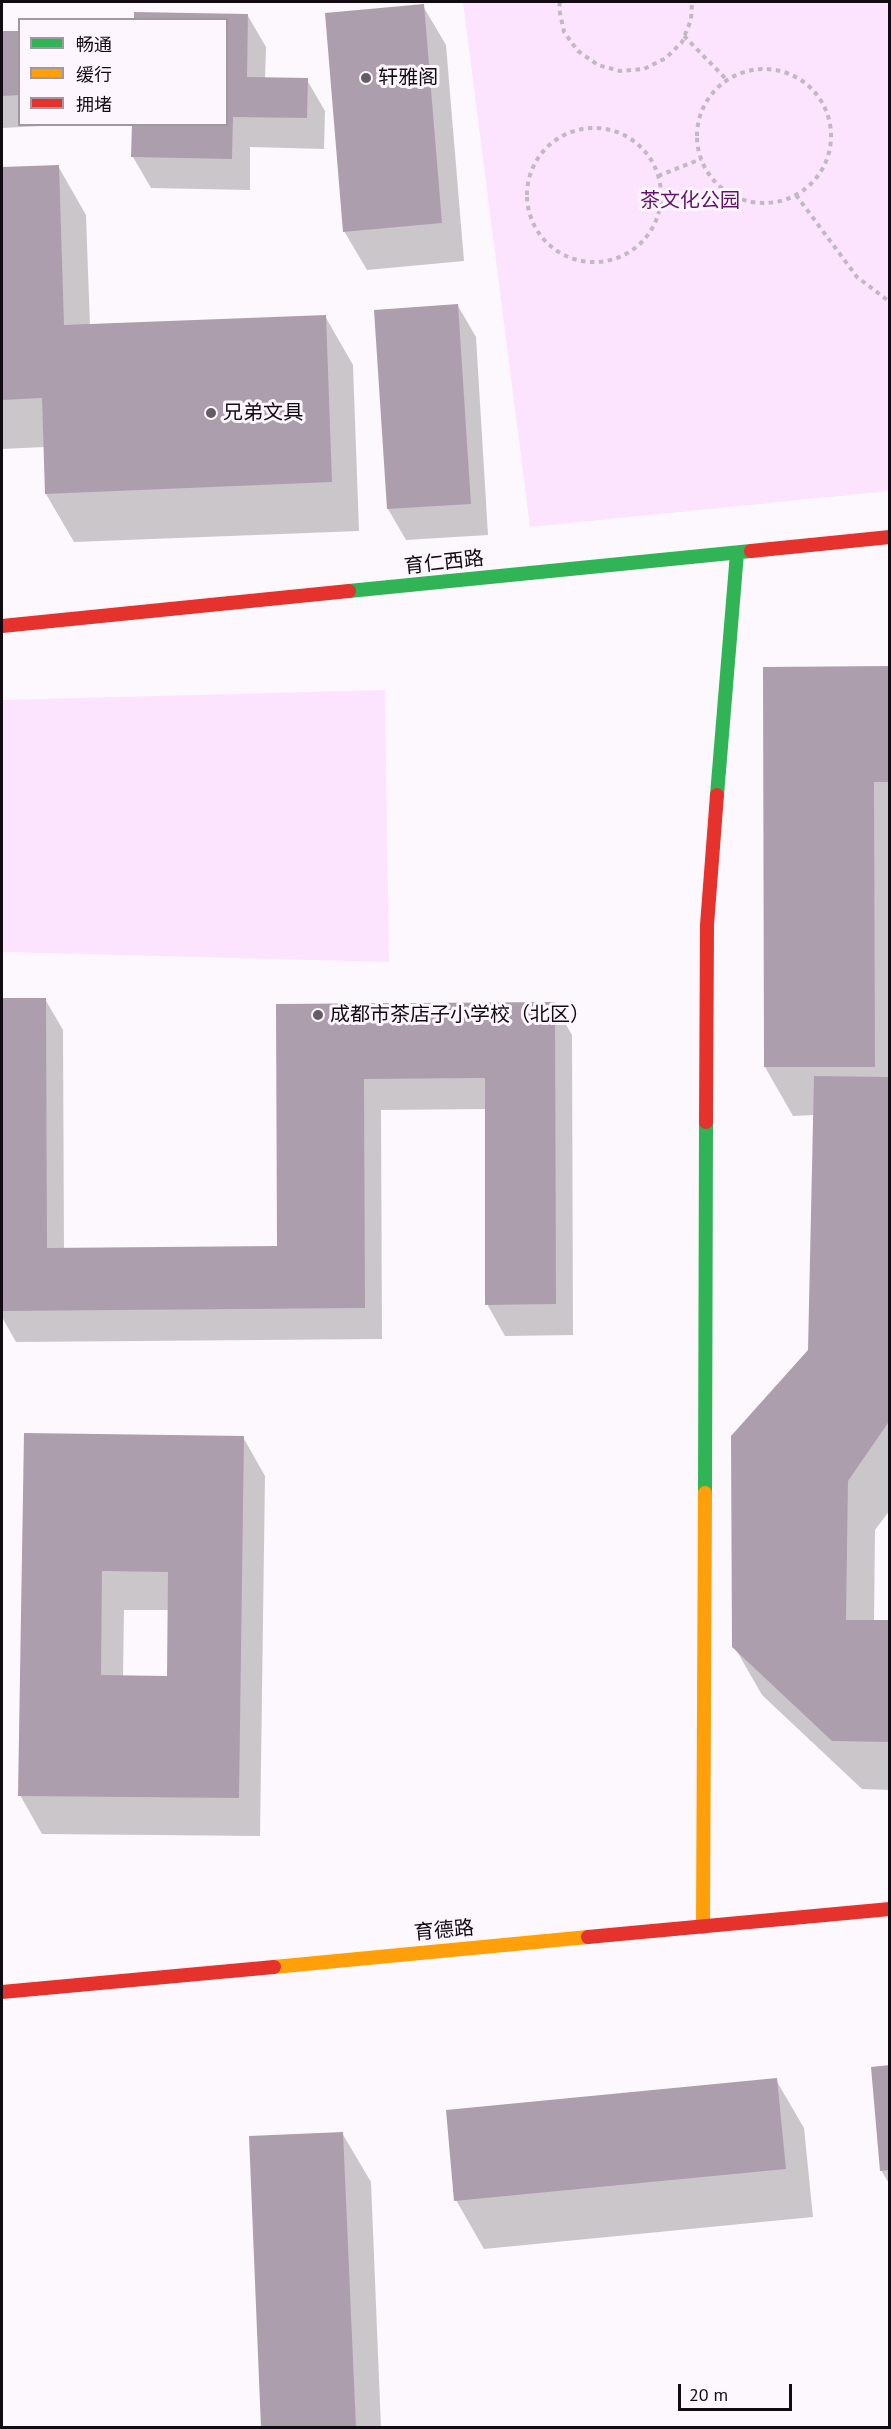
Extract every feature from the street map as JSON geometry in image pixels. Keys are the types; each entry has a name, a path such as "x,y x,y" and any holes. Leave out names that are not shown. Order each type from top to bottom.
{"street":[{"name":"育仁西路","path":"2,626 890,537"},
{"path":"703,1927 707,925 737,553"},
{"name":"育德路","path":"2,1992 890,1909"}],"path":[{"path":"560,2 559,9 564,32 578,51 598,65 620,71 644,69 666,58 682,42 691,20 692,2"},
{"path":"684,36 727,80"},
{"path":"771,69 793,75 812,89 825,108 831,129 829,153 820,174 804,191 783,201 759,204 735,198 716,184 701,159 697,141 699,117 710,96 727,80 748,71 771,69"},
{"path":"601,127 623,134 642,147 655,166 658,176 661,188 659,211 650,232 634,249 612,260 588,262 565,256 546,242 532,222 526,199 529,175 540,154 557,138 578,129 601,127"},
{"path":"658,176 701,159"},
{"path":"795,195 857,277 890,302"}],"green space":[{"name":"茶文化公园","path":"463,2 889,2 889,491 530,527"},
{"path":"385,690 389,962 2,952 2,700"}],"building":[{"path":"424,4 442,223 343,232 325,13"},
{"path":"134,12 248,14 247,77 308,78 307,118 233,117 232,159 131,157 132,126 228,126 228,18 134,18"},
{"path":"2,31 18,31 18,95 2,96"},
{"path":"59,165 64,325 326,315 332,482 45,494 42,398 2,400 2,167"},
{"path":"458,304 471,504 387,509 374,310"},
{"path":"890,666 890,782 874,782 875,1067 764,1067 763,667"},
{"path":"2,998 46,998 47,1248 277,1246 276,1004 555,1002 556,1304 485,1305 485,1078 364,1079 365,1308 2,1311"},
{"path":"814,1076 890,1077 890,1420 848,1481 846,1620 890,1620 890,1742 832,1741 732,1647 731,1436 808,1350"},
{"path":"24,1433 244,1436 239,1798 18,1796","holes":["102,1571 168,1572 167,1676 101,1675"]},
{"path":"890,2065 890,2170 880,2171 871,2067"},
{"path":"777,2078 786,2169 454,2201 446,2110"},
{"path":"343,2132 356,2428 261,2428 249,2136"}],"traffic: fast":[{"path":"349,591 751,551"},
{"path":"717,795 737,553"},
{"path":"705,1493 706,1122"}],"traffic: slow":[{"path":"703,1927 705,1493"},
{"path":"274,1967 588,1937"}],"traffic: jam":[{"path":"751,551 890,537"},
{"path":"2,626 349,591"},
{"path":"706,1122 707,925 717,795"},
{"path":"588,1937 890,1909"},
{"path":"2,1992 274,1967"}],"place":[{"name":"轩雅阁","path":"366,78"},
{"name":"兄弟文具","path":"211,413"},
{"name":"成都市茶店子小学校（北区）","path":"318,1015"}]}
